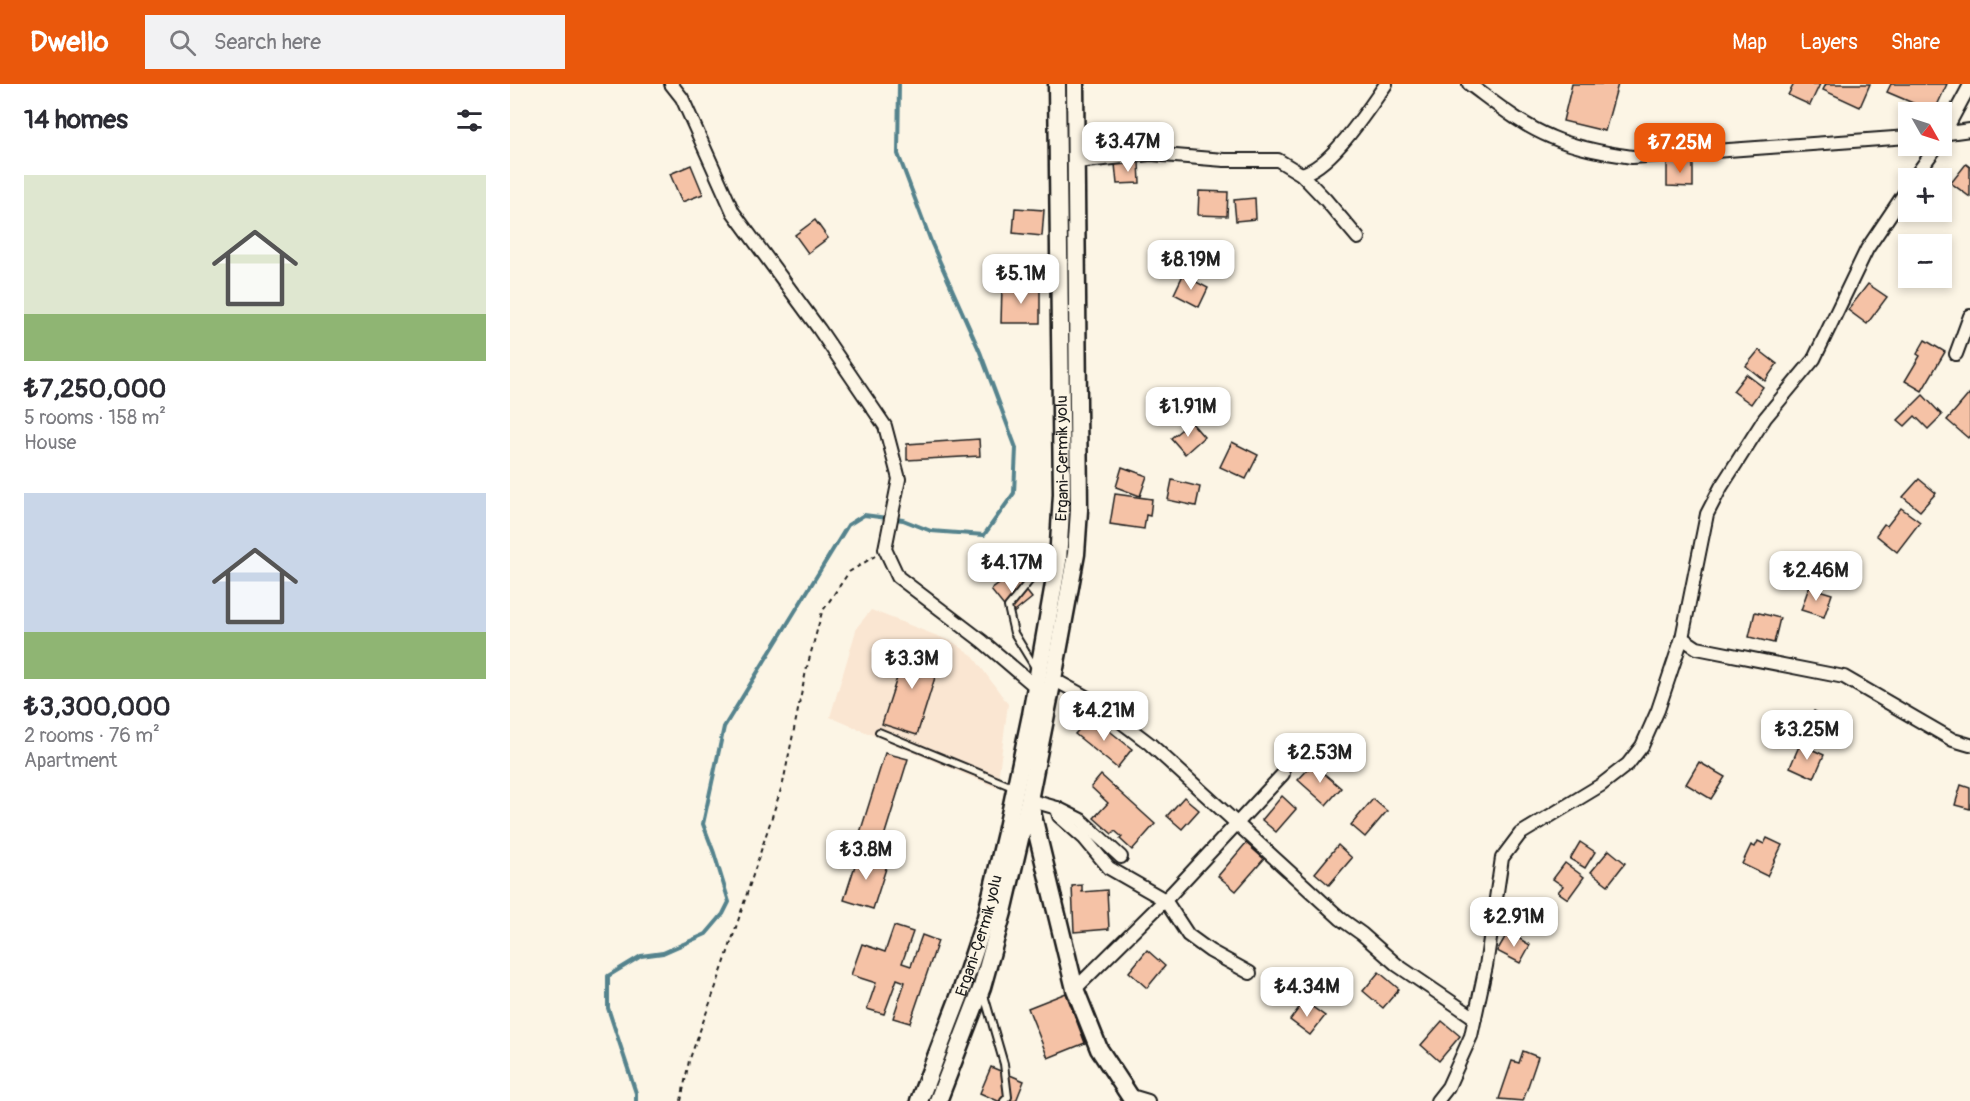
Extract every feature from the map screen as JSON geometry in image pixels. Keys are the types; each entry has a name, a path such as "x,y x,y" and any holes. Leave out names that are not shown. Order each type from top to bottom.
{"main road":[{"name":"Ergani-Çermik yolu","path":"938,1101 982,987 1003,912 1029,800 1058,561 1062,494 1056,84"},
{"name":"Ergani-Çermik yolu","path":"919,1101 961,992 986,917 1078,533 1075,84"},
{"path":"1029,800 1075,989 1099,1048 1130,1098"}],"street":[{"path":"671,84 682,98 733,212 819,329 885,426 899,479 885,549 898,577 982,641 1042,680 1095,702 1150,744 1341,919 1397,965 1475,1018"},
{"path":"1301,174 1308,173 1334,153 1386,84"},
{"path":"1469,84 1507,113 1551,137 1599,152 1632,157 1898,138"},
{"path":"1952,118 1970,85"},
{"path":"1952,134 1970,131"},
{"path":"1076,162 1151,154 1224,160 1278,160 1301,174 1325,198 1358,238"},
{"path":"1437,1101 1448,1087 1471,1036 1486,966 1502,858 1520,834 1601,785 1628,764 1642,746 1658,710 1682,638 1707,514 1721,487 1766,418 1814,359 1867,249 1898,203"},
{"path":"1956,354 1970,316"},
{"path":"1682,638 1697,648 1844,677 1953,740 1970,745"},
{"path":"1075,989 1165,900 1283,774"},
{"path":"1029,800 1057,808 1081,820 1121,857"},
{"path":"1057,808 1059,816 1084,838 1109,868 1165,900 1188,935 1210,951 1250,973"},
{"path":"1130,1098 1148,1101"}],"lane":[{"path":"1042,680 1014,633 1008,607 1030,580 1058,561"},
{"path":"879,732 1016,788"},
{"path":"982,987 1004,1064 1008,1097 1004,1101"}],"path":[{"path":"681,1101 689,1061 724,964 783,783 806,671 822,612 849,573 885,549"}],"shaded area":[{"path":"871,610 953,642 972,655 1008,704 997,788 830,717 857,627"}],"building":[{"path":"1572,84 1618,84 1605,131 1563,121"},
{"path":"1794,84 1820,84 1810,105 1788,95"},
{"path":"1826,84 1870,84 1860,107 1823,90"},
{"path":"1891,84 1947,84 1939,102 1910,102 1887,92"},
{"path":"1139,162 1140,183 1117,184 1115,164"},
{"path":"1667,162 1693,163 1693,187 1667,186"},
{"path":"1966,164 1970,167 1970,197 1952,184"},
{"path":"691,165 703,194 682,202 670,174"},
{"path":"1199,191 1228,192 1227,216 1198,215"},
{"path":"1255,198 1256,219 1236,221 1234,200"},
{"path":"1015,208 1044,210 1042,236 1013,233"},
{"path":"815,220 828,238 808,253 795,235"},
{"path":"1196,245 1226,250 1222,273 1192,267"},
{"path":"1183,275 1208,288 1199,307 1174,294"},
{"path":"1868,284 1887,297 1867,324 1848,310"},
{"path":"1002,286 1040,286 1040,323 1001,323"},
{"path":"1925,340 1945,352 1922,391 1905,381 1920,356 1917,354"},
{"path":"1759,350 1777,364 1765,381 1746,366"},
{"path":"1746,374 1763,387 1751,404 1733,391"},
{"path":"1970,393 1970,435 1968,438 1947,420"},
{"path":"1923,395 1942,415 1928,429 1915,416 1905,426 1898,420"},
{"path":"1191,422 1204,437 1185,454 1171,438"},
{"path":"979,439 980,456 907,460 907,444"},
{"path":"1232,442 1258,455 1246,479 1220,467"},
{"path":"1122,467 1147,476 1140,496 1116,487"},
{"path":"1919,479 1936,493 1920,511 1903,497"},
{"path":"1172,480 1200,487 1196,506 1168,500"},
{"path":"1115,494 1152,499 1150,516 1146,515 1144,529 1110,524"},
{"path":"1901,508 1920,522 1897,552 1876,535 1884,524 1887,526"},
{"path":"1013,574 1032,598 1011,615 991,590"},
{"path":"1809,587 1832,594 1824,617 1801,610"},
{"path":"1755,612 1780,618 1774,643 1749,637"},
{"path":"908,644 942,655 917,735 882,724"},
{"path":"1814,711 1838,724 1827,746 1802,733"},
{"path":"1091,716 1132,749 1117,768 1075,734"},
{"path":"1800,744 1824,755 1814,778 1790,767"},
{"path":"885,753 908,759 882,843 859,836"},
{"path":"1699,762 1725,777 1711,799 1686,784"},
{"path":"1313,764 1341,788 1326,805 1298,780"},
{"path":"1101,775 1155,824 1132,850 1115,831 1112,834 1094,818 1108,803 1091,787"},
{"path":"1961,785 1970,788 1970,809 1955,805"},
{"path":"1282,796 1296,809 1276,832 1262,820"},
{"path":"1184,797 1199,810 1182,829 1167,816"},
{"path":"1373,799 1387,811 1365,837 1351,825"},
{"path":"1767,838 1782,845 1767,876 1742,864 1751,845 1755,847 1758,841 1764,844"},
{"path":"1580,842 1595,852 1585,868 1570,859"},
{"path":"1246,843 1264,859 1236,891 1218,876"},
{"path":"1338,845 1352,858 1329,885 1315,873"},
{"path":"1609,850 1625,863 1608,885 1591,872"},
{"path":"859,853 888,862 873,909 844,900"},
{"path":"1565,863 1584,877 1568,899 1558,892 1563,886 1553,879"},
{"path":"1082,885 1082,892 1107,890 1109,929 1074,932 1072,886"},
{"path":"894,926 913,932 902,963 911,966 922,935 938,941 910,1023 893,1018 905,982 897,979 884,1014 867,1009 876,983 851,975 862,944 885,952"},
{"path":"1508,932 1530,945 1520,963 1497,951"},
{"path":"1147,950 1165,966 1147,988 1129,972"},
{"path":"1379,972 1399,989 1383,1008 1363,991"},
{"path":"1066,993 1085,1043 1048,1058 1028,1008"},
{"path":"1304,1001 1325,1016 1310,1035 1290,1020"},
{"path":"1442,1021 1460,1036 1439,1061 1421,1045"},
{"path":"1523,1051 1538,1057 1523,1101 1499,1099 1512,1061 1519,1063"},
{"path":"991,1067 1024,1081 1016,1101 998,1101 980,1093"}],"waterway":[{"path":"636,1101 636,1093 608,1008 608,976 641,956 663,953 706,934 723,914 729,902 703,824 724,727 848,525 864,515 903,520 931,531 984,535 1014,493 1016,448 980,352 932,244 898,154 899,84"}]}
